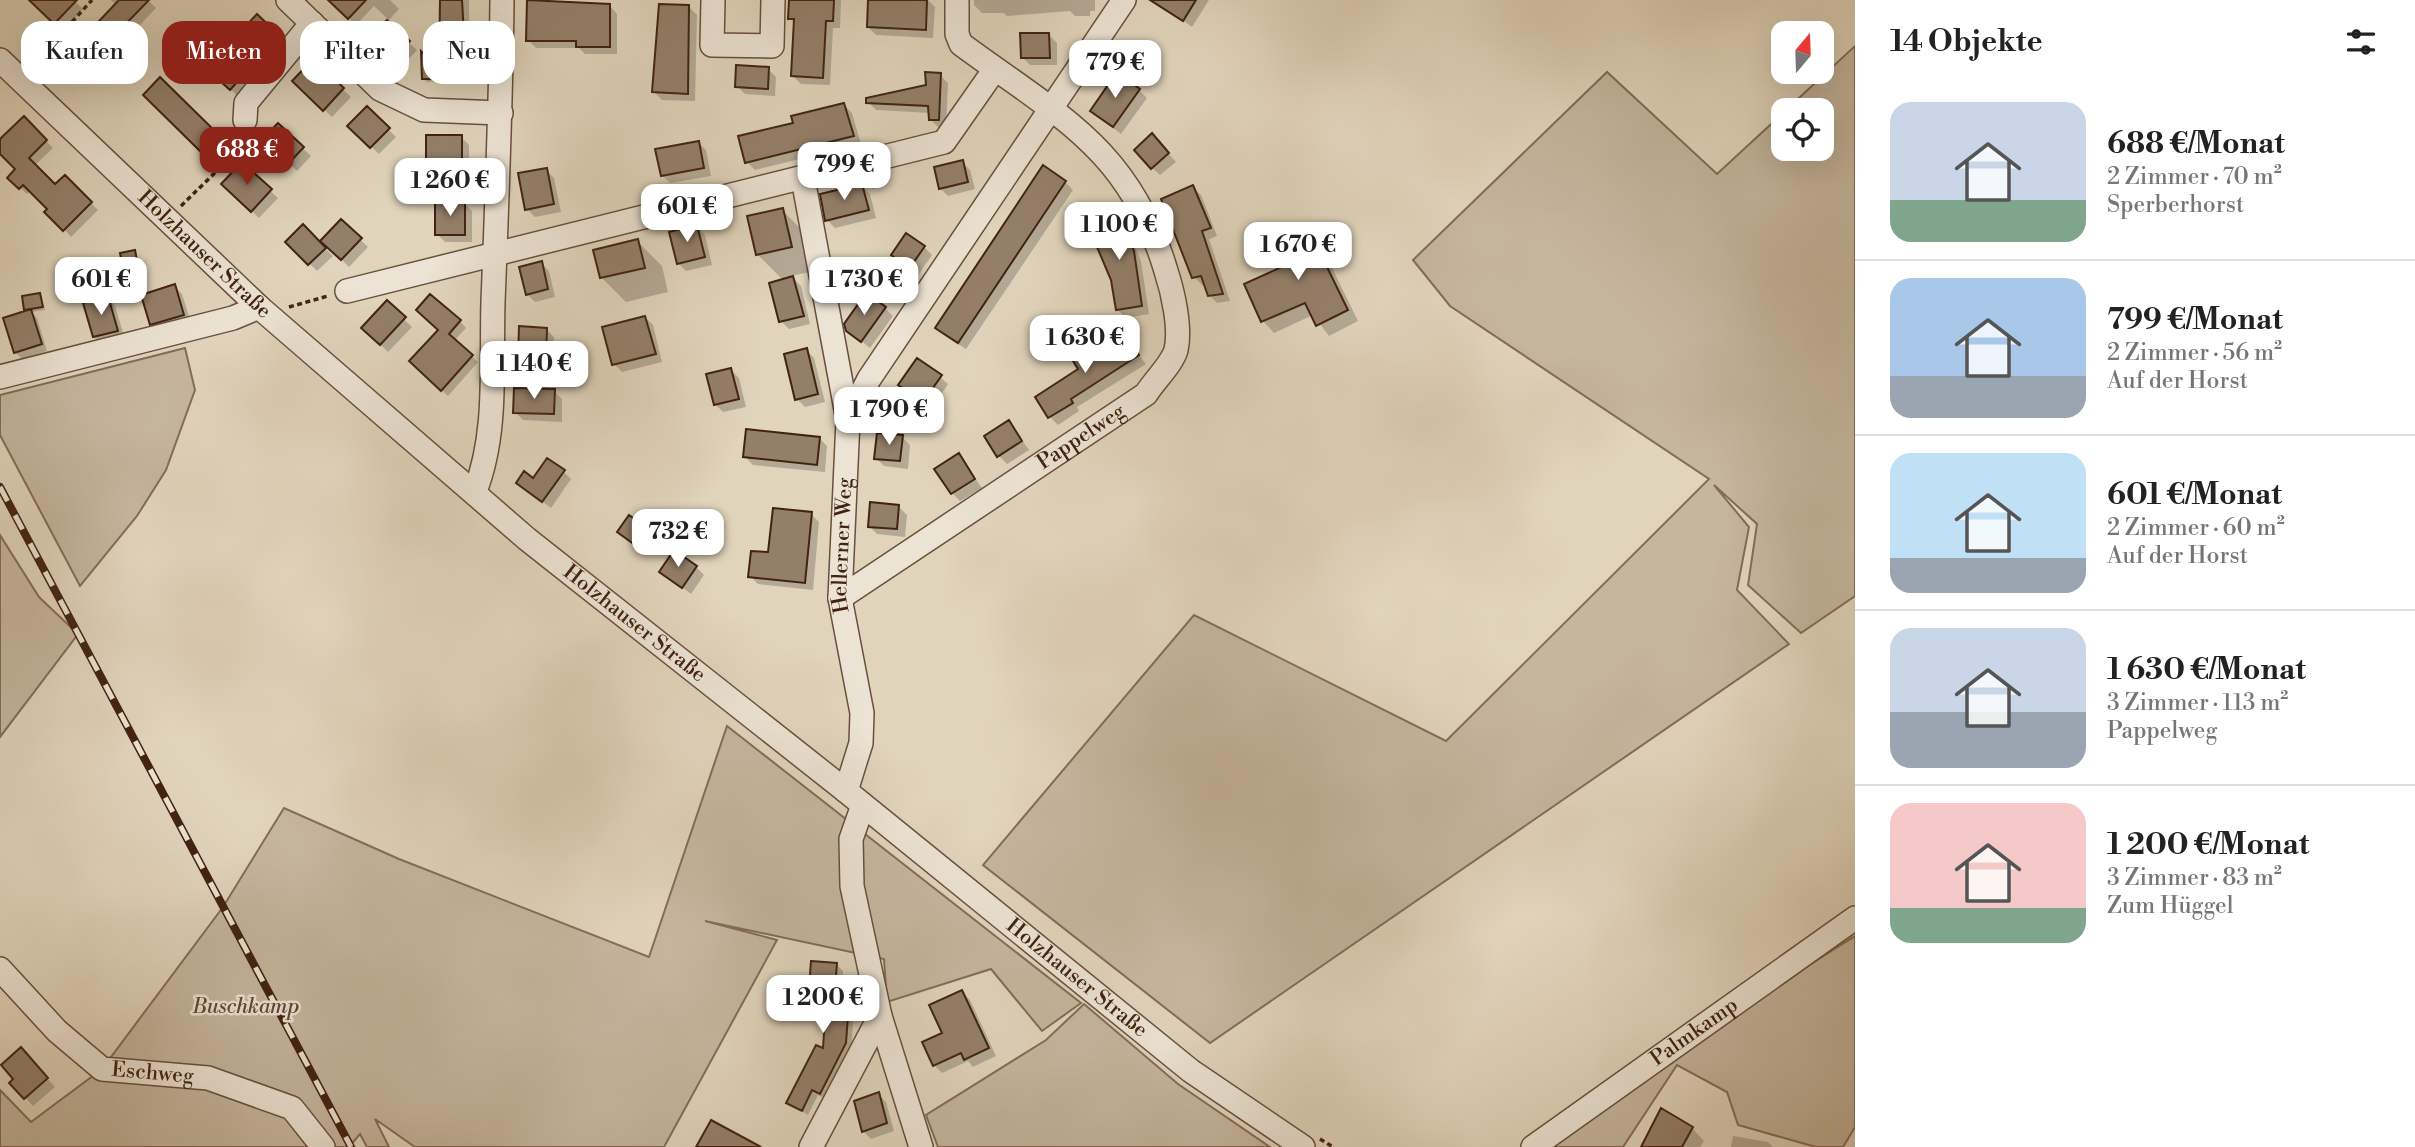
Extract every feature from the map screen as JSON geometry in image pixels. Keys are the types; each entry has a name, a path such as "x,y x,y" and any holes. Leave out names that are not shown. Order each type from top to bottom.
{"street":[{"path":"288,0 310,21"},
{"path":"475,491 489,446 501,113 502,0"},
{"path":"713,0 712,45 772,46 773,0"},
{"name":"Pappelweg","path":"840,598 1146,394 1176,350 1174,298 1155,233 1132,189 1095,145 1051,107 961,44 957,34 957,0"},
{"name":"Hellerner Weg","path":"921,1147 880,1016 852,886 851,839 862,713 840,598 849,420 869,379 1124,0"},
{"path":"245,120 246,103 300,38"},
{"name":"Holzhauser Straße","path":"0,60 259,307 527,538 855,798 1191,1072 1303,1147"},
{"path":"347,291 944,142 995,69"},
{"path":"375,84 424,110 501,113"},
{"path":"803,179 849,420"},
{"path":"0,377 233,318 259,307"},
{"name":"Palmkamp","path":"1533,1147 1855,919"},
{"name":"Eschweg","path":"0,969 57,1031 102,1069 208,1078 220,1082 292,1108 323,1147"},
{"path":"811,1147 880,1016"}],"path":[{"path":"20,81 92,0"},
{"path":"167,220 234,154 245,120"},
{"path":"259,307 282,310 347,291"}],"green space":[{"path":"1855,46 1855,596 1801,633 1748,585 1757,524 1714,485 1749,527 1737,590 1789,644 1210,1043 983,865 1194,615 1446,741 1709,479 1450,306 1413,260 1607,72 1717,174 1771,124 1771,161 1834,161 1834,98 1799,98 1814,84 1834,84 1834,65"},
{"path":"185,348 195,390 166,470 137,516 80,586 0,435 0,395"},
{"path":"0,535 39,597 78,634 0,737"},
{"name":"Buschkamp","path":"727,726 1081,1003 1042,1031 991,969 887,1002 884,959 705,921 777,940 664,1147 415,1147 375,1119 389,1147 367,1147 360,1134 349,1147 0,1147 0,1090 31,1122 102,1069 223,907 284,808 399,859 649,957"},
{"path":"1855,936 1855,1127 1843,1147 1816,1147 1738,1125 1727,1092 1677,1065 1623,1147 1545,1147 1749,1003"},
{"path":"1084,1004 1178,1084 1270,1147 938,1147 926,1115 1046,1040"}],"building":[{"path":"29,0 77,0 57,21 51,21"},
{"path":"119,0 149,0 129,21 99,21"},
{"path":"328,0 366,0 348,19"},
{"path":"440,0 462,0 463,21 440,21"},
{"path":"527,0 610,4 610,47 576,47 576,41 526,41"},
{"path":"789,0 834,0 833,21 826,21 823,78 791,76 794,19 788,19"},
{"path":"868,0 927,0 926,30 867,27"},
{"path":"1150,0 1196,0 1183,21"},
{"path":"659,4 689,5 688,94 652,92"},
{"path":"257,14 264,21 251,21"},
{"path":"1020,33 1049,33 1050,58 1021,58"},
{"path":"421,51 423,53 422,79"},
{"path":"736,65 769,67 768,89 735,87"},
{"path":"925,72 941,73 939,120 929,120 928,106 866,103 866,98 926,85"},
{"path":"1117,72 1140,89 1113,127 1090,111"},
{"path":"300,73 300,84 340,84 344,88 323,111 292,81"},
{"path":"160,77 162,84 167,84 221,137 204,155 143,95"},
{"path":"223,84 235,84 230,90"},
{"path":"844,103 854,136 745,163 738,136 793,123 791,116"},
{"path":"367,106 390,128 370,148 347,126"},
{"path":"24,116 47,140 29,158 55,184 65,175 92,202 63,231 44,212 47,209 23,185 19,189 7,178 15,169 0,154 0,139"},
{"path":"278,123 304,147 288,164 262,140"},
{"path":"1152,133 1169,153 1151,169 1134,150"},
{"path":"426,135 462,135 462,164 426,164"},
{"path":"699,141 704,168 661,176 655,149"},
{"path":"963,160 968,182 939,189 934,167"},
{"path":"242,162 272,189 251,212 221,184"},
{"path":"1043,165 1066,181 958,343 935,328"},
{"path":"547,168 554,204 525,210 518,173"},
{"path":"862,184 869,210 825,221 820,194"},
{"path":"1193,185 1211,228 1202,231 1223,294 1208,296 1201,276 1192,278 1161,199"},
{"path":"435,201 465,202 465,235 435,235"},
{"path":"783,208 792,247 756,255 747,216"},
{"path":"1119,216 1134,251 1142,306 1116,310 1111,280 1089,228"},
{"path":"341,219 362,238 341,260 320,241"},
{"path":"303,224 326,248 308,265 285,242"},
{"path":"697,225 705,257 677,264 669,232"},
{"path":"1307,226 1348,310 1316,326 1305,303 1261,322 1244,284 1286,265 1274,241"},
{"path":"906,233 925,246 909,269 891,255"},
{"path":"638,239 645,268 600,278 593,250"},
{"path":"135,250 140,276 125,279 120,253"},
{"path":"542,261 548,289 526,295 519,267"},
{"path":"793,276 804,316 779,322 769,283"},
{"path":"175,284 184,315 150,325 141,295"},
{"path":"40,293 43,307 24,310 22,296"},
{"path":"866,293 886,307 861,342 846,331 844,324"},
{"path":"430,294 461,320 449,334 473,355 441,391 409,361 438,330 416,310"},
{"path":"108,296 118,331 93,337 83,303"},
{"path":"387,300 406,317 380,345 361,328"},
{"path":"31,309 42,344 14,353 3,318"},
{"path":"645,316 656,354 612,365 602,327"},
{"path":"519,326 547,328 546,360 518,359"},
{"path":"1128,339 1139,355 1071,399 1073,403 1048,418 1035,397 1078,369 1070,356 1095,340 1104,355"},
{"path":"807,348 818,394 795,400 784,354"},
{"path":"917,358 942,375 923,402 898,385"},
{"path":"731,368 739,399 714,405 706,374"},
{"path":"514,388 555,389 554,414 513,413"},
{"path":"1009,420 1022,441 997,457 984,436"},
{"path":"746,429 820,437 817,465 743,457"},
{"path":"877,433 903,435 900,461 874,459"},
{"path":"959,453 975,479 951,494 934,469"},
{"path":"547,458 565,470 542,502 516,483 524,471 533,478"},
{"path":"870,502 899,505 897,529 868,527"},
{"path":"773,508 812,512 805,583 748,577 751,551 768,552"},
{"path":"629,515 650,530 638,547 617,532"},
{"path":"674,550 697,566 682,588 659,572"},
{"path":"811,961 837,963 834,1002 849,1002 846,1043 820,1094 812,1090 802,1111 786,1103 816,1045 823,1048 826,1002 808,1001"},
{"path":"962,990 989,1048 964,1060 961,1053 933,1066 922,1042 942,1033 929,1005"},
{"path":"21,1047 48,1078 24,1099 9,1083 13,1079 1,1065"},
{"path":"879,1092 887,1123 862,1132 854,1101"},
{"path":"1661,1108 1693,1127 1682,1147 1641,1147"},
{"path":"711,1120 761,1147 696,1147"}],"railway":[{"path":"0,487 351,1147"}]}
